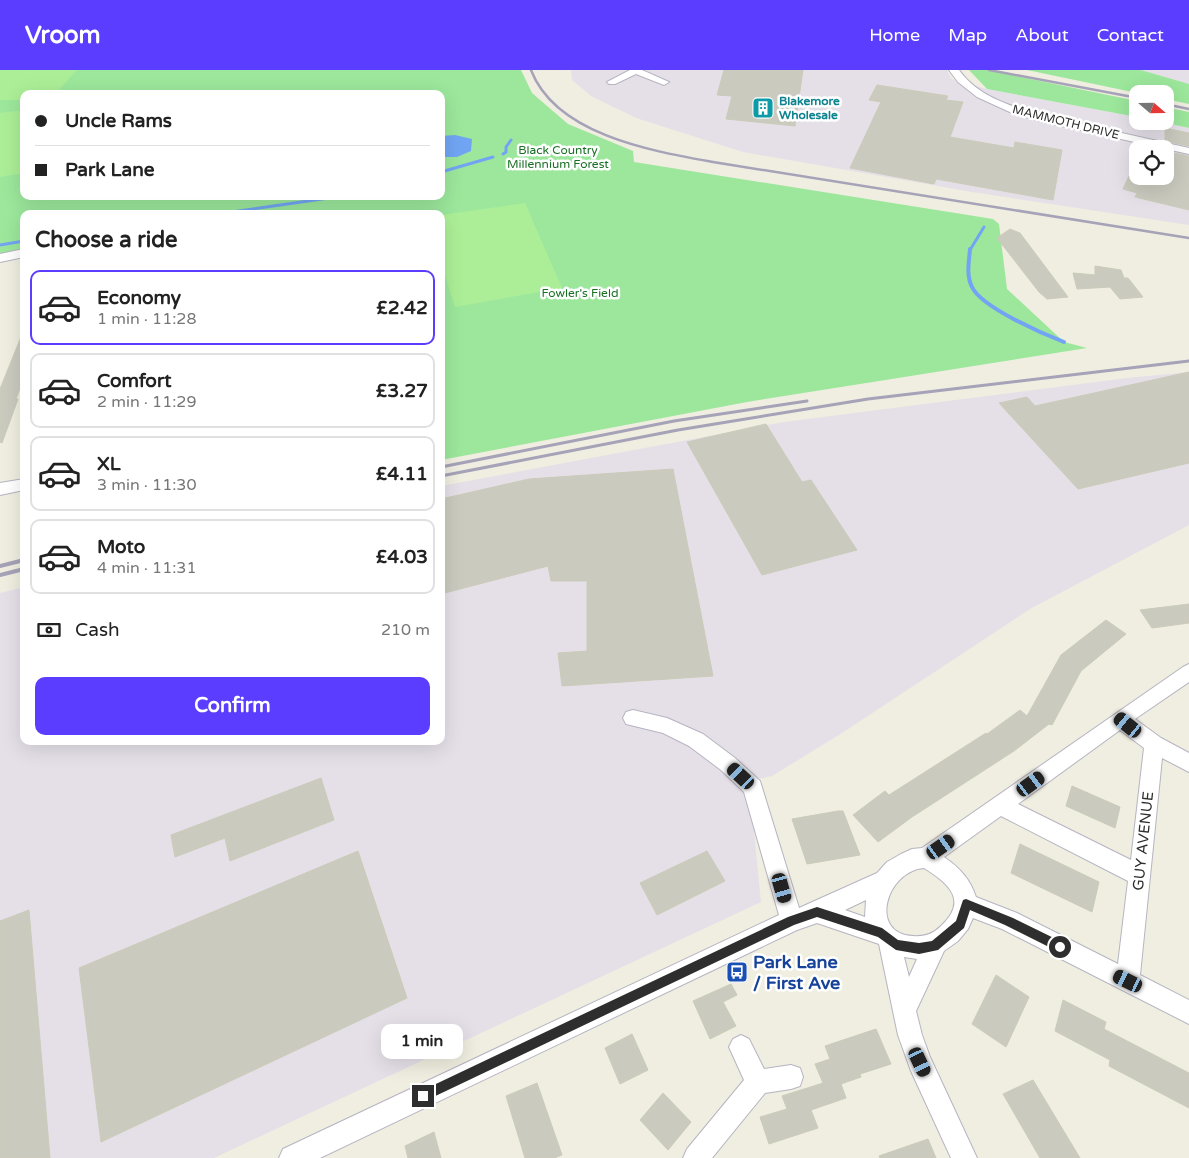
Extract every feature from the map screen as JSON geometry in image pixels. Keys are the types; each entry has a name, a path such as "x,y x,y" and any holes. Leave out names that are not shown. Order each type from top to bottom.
{"street":[{"path":"612,82 636,70 664,82"},
{"name":"MAMMOTH DRIVE","path":"954,70 963,82 998,104 1039,118 1189,151"},
{"path":"1084,142 1090,129"},
{"path":"0,258 20,254"},
{"path":"0,489 20,485"},
{"path":"292,1158 792,921 817,912 884,881 909,860 926,858 1189,672"},
{"path":"633,718 667,726 696,740 728,764 753,787 792,921"},
{"path":"1120,719 1154,744 1189,763"},
{"name":"GUY AVENUE","path":"1128,981 1154,744"},
{"path":"1001,806 1139,875"},
{"path":"905,1010 935,946 960,924 966,904 966,896 956,879 946,868 926,858"},
{"path":"884,881 874,902 885,936 910,1035 920,1062 964,1158"},
{"path":"966,904 1009,922 1189,1012"},
{"path":"817,912 885,936 896,945 919,948 935,946"},
{"path":"741,1047 758,1082"},
{"path":"696,1158 758,1082 791,1077"}],"shaded area":[{"path":"571,70 947,70 951,79 987,89 1129,116 1129,130 1174,130 1174,125 1189,128 1189,225 972,192 743,152 636,118 591,96 572,80"},
{"path":"1141,70 1189,70 1189,84"},
{"path":"1189,372 1189,525 1030,609 842,733 772,776 749,781 761,902 214,1158 0,1158 0,593 20,588 20,745 445,745 445,485 784,422 1127,378"}],"green space":[{"name":"Fowler's Field","path":"0,70 521,70 532,93 568,124 633,151 634,162 993,219 999,224 1007,289 1064,342 1087,348 747,402 445,459 445,210 20,210 20,250 0,254"},
{"path":"0,70 77,70 59,90 20,90 20,100 0,100"},
{"path":"969,70 987,70 1129,99 1129,116 987,89"},
{"path":"1027,70 1141,70 1189,84 1189,104 1174,101 1174,85 1129,85 1129,91"},
{"path":"1174,109 1189,112 1189,128 1174,125"},
{"path":"20,110 20,174 0,177 0,113"},
{"path":"525,203 562,288 455,307 445,276 445,214"}],"water":[{"path":"455,135 472,139 471,151 457,157 445,157 445,136"}],"building":[{"name":"Blakemore Wholesale","path":"724,70 803,70 795,126 726,119 732,96 717,95"},
{"path":"877,85 948,96 946,100 963,102 950,137 1014,148 1015,142 1062,150 1053,200 936,179 934,184 850,168 881,102 869,100"},
{"path":"1165,130 1189,133 1189,146 1174,143 1174,140 1165,140"},
{"path":"1174,153 1189,156 1189,210 1135,197 1137,193 1123,189 1129,176 1129,185 1174,185"},
{"path":"1010,229 1020,233 1068,297 1047,299 1039,292 997,238"},
{"path":"1095,266 1121,270 1124,278 1128,278 1143,297 1120,299 1110,287 1077,289 1073,273 1095,275"},
{"path":"20,339 20,388 2,443 0,442 0,389"},
{"path":"1189,372 1189,463 1078,489 999,403 1027,397 1035,406"},
{"path":"766,424 802,482 811,480 857,550 762,575 687,442"},
{"path":"673,469 713,676 562,686 558,653 587,651 587,581 551,581 548,566 445,593 445,498 529,479"},
{"path":"1189,604 1189,623 1152,628 1140,610"},
{"path":"1106,620 1126,634 1081,671 1052,725 1049,724 1014,751 912,817 878,842 853,815 885,791 889,795 987,734 1020,710 1027,716 1061,655"},
{"path":"321,778 334,820 230,861 225,838 175,857 171,835"},
{"path":"1072,786 1120,807 1115,828 1066,806"},
{"path":"843,811 860,855 807,864 792,819"},
{"path":"1020,844 1099,882 1092,912 1011,873"},
{"path":"358,851 407,998 101,1142 79,968"},
{"path":"707,851 725,881 657,915 640,883"},
{"path":"29,910 50,1158 0,1158 0,921"},
{"path":"996,975 1029,997 1006,1047 972,1024"},
{"path":"731,984 737,995 723,1002 736,1026 710,1039 693,1001"},
{"path":"1063,1000 1106,1022 1104,1029 1189,1073 1189,1108 1109,1066 1110,1060 1055,1031"},
{"path":"876,1029 891,1064 860,1074 861,1077 841,1084 846,1098 811,1110 818,1128 769,1144 760,1117 787,1109 782,1096 823,1083 815,1064 830,1059 825,1046"},
{"path":"632,1034 648,1070 620,1084 605,1048"},
{"path":"1033,1080 1080,1158 1040,1158 1003,1094"},
{"path":"537,1083 562,1155 554,1158 525,1158 506,1096"},
{"path":"663,1093 691,1122 668,1150 640,1120"},
{"path":"434,1132 441,1158 408,1158 405,1146"},
{"path":"928,1139 936,1158 880,1158 879,1156"}],"waterway":[{"path":"503,154 506,152 506,147 511,140"},
{"path":"445,171 493,157"},
{"path":"246,210 315,200"},
{"path":"970,250 984,227"},
{"path":"0,245 20,242"},
{"path":"970,249 969,278 972,287 978,295 987,303 1013,319 1064,342"}],"railway":[{"path":"531,70 543,92 561,110 583,125 608,136 662,152 713,162 1189,238"},
{"path":"989,70 1129,96"},
{"path":"1174,106 1189,109"},
{"path":"445,475 678,430 868,399 1189,361"},
{"path":"445,466 674,421 807,401"},
{"path":"0,566 20,561"},
{"path":"0,575 20,570"}],"place":[{"name":"Blakemore Wholesale","path":"763,108"},
{"name":"Park Lane / First Ave","path":"737,972"}],"route":[{"path":"423,1096 792,921 817,912 882,933 896,945 919,948 935,946 947,937 960,924 966,904 1009,922 1060,947"}],"park label":[{"name":"Black Country Millennium Forest","path":"558,157"}]}
